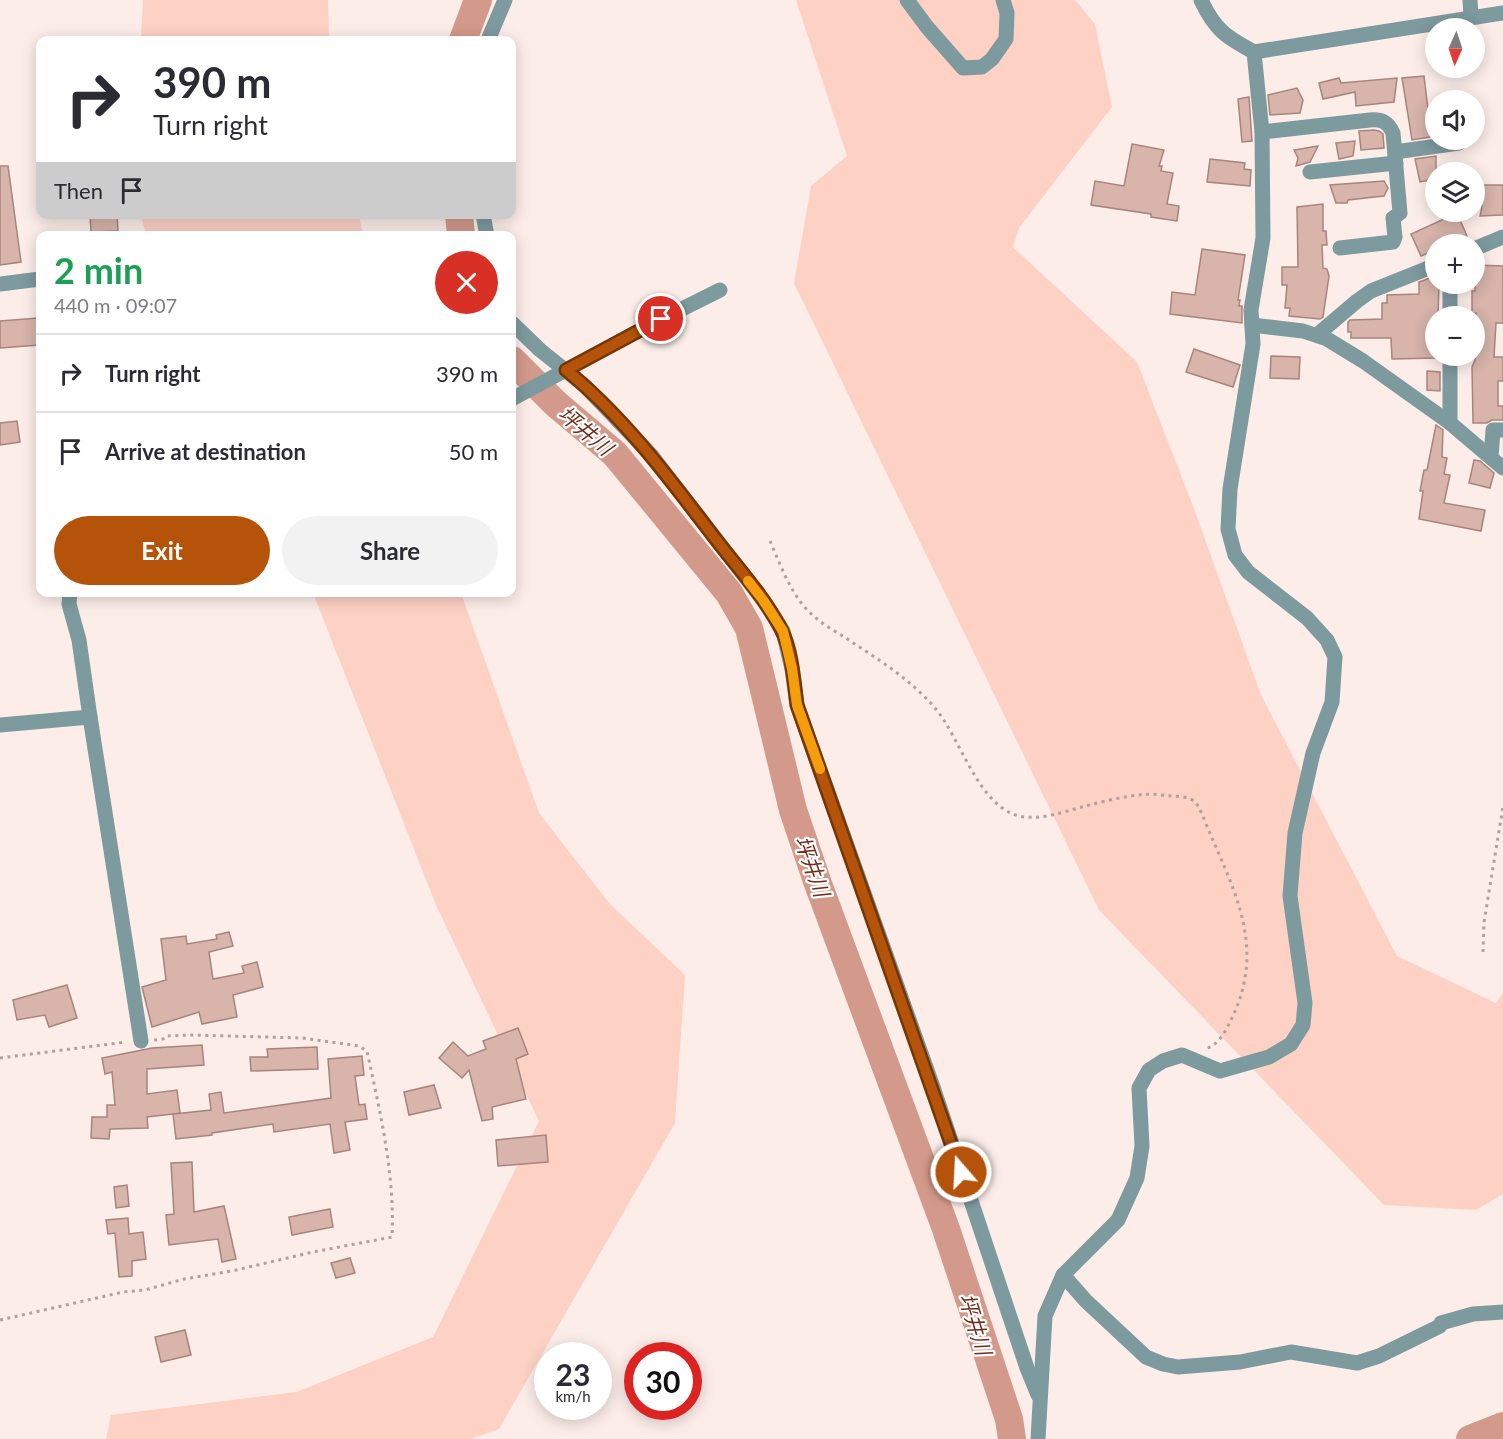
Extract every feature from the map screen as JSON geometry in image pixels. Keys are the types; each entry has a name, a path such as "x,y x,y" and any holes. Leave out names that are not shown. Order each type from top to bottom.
{"street":[{"path":"491,36 505,0"},
{"path":"907,0 963,68 982,68 992,59 1006,39 1007,13 1003,0"},
{"path":"1201,0 1207,13 1225,36 1254,52 1503,13"},
{"path":"1470,0 1471,17"},
{"path":"1038,1439 1045,1316 1063,1275 1118,1220 1137,1178 1142,1146 1139,1088 1149,1070 1163,1061 1182,1055 1220,1071 1269,1057 1291,1044 1303,1025 1305,1003 1290,896 1295,833 1313,753 1332,702 1335,657 1327,640 1307,618 1248,572 1235,555 1228,529 1230,489 1253,344 1253,296 1263,238 1262,132 1254,52"},
{"path":"1262,132 1381,119 1389,125 1393,133 1400,213 1393,218 1395,237 1393,242 1340,248"},
{"path":"1311,172 1430,150"},
{"path":"1485,244 1503,237"},
{"path":"1317,335 1371,291 1425,269"},
{"path":"0,284 36,280"},
{"path":"516,397 720,290"},
{"path":"1252,325 1304,331 1327,339 1363,361 1450,423 1503,468"},
{"path":"516,326 585,386 652,456 763,600 783,631 797,705 932,1084 1023,1357 1039,1397"},
{"path":"1450,366 1450,423"},
{"path":"1491,457 1493,430 1503,430"},
{"path":"70,597 69,604 79,640 141,1041"},
{"path":"0,725 90,717"},
{"path":"1063,1275 1086,1301 1146,1357 1178,1367 1240,1362 1291,1352 1357,1363 1379,1356 1440,1326 1441,1323 1473,1314 1503,1312"}],"path":[{"path":"770,541 790,587 815,618 876,658 918,691 937,710 957,741 970,770 990,796 1012,814 1025,817 1060,814 1141,794 1184,796 1196,803 1227,874 1245,926 1246,982 1228,1027 1213,1047 1182,1055"},
{"path":"1483,952 1485,922 1503,807"},
{"path":"0,1058 163,1039 166,1036 191,1035 302,1038 359,1046 367,1051 384,1132 393,1208 392,1237 184,1279 146,1290 123,1292 0,1320"}],"shaded area":[{"path":"143,0 328,0 329,36 141,36"},
{"path":"796,0 1075,0 1095,24 1112,107 1019,228 1013,247 1137,362 1193,506 1261,695 1397,956 1496,1003 1503,993 1503,1194 1476,1210 1384,1205 1099,910 794,283 811,186 847,156"},
{"path":"142,219 360,219 362,231 145,231"},
{"path":"315,597 462,597 539,813 610,904 685,975 675,1123 549,1342 534,1342 534,1368 499,1429 471,1439 106,1439 111,1415 297,1392 433,1337 539,1121 436,905"}],"building":[{"path":"1424,76 1425,138 1412,140 1402,78"},
{"path":"1339,78 1341,83 1397,78 1394,102 1356,106 1355,92 1323,99 1319,83"},
{"path":"1297,88 1303,100 1300,113 1270,115 1268,95"},
{"path":"1249,97 1252,141 1242,142 1238,99"},
{"path":"1374,130 1383,134 1384,148 1361,150 1359,131"},
{"path":"1355,141 1353,156 1339,159 1336,143"},
{"path":"1132,144 1164,150 1159,166 1162,166 1161,171 1173,173 1167,204 1179,206 1177,221 1151,217 1151,214 1091,205 1095,181 1124,186"},
{"path":"1318,146 1310,162 1296,166 1298,158 1294,150"},
{"path":"1436,156 1436,162 1425,162 1425,181 1420,182 1415,159"},
{"path":"1210,159 1245,163 1244,169 1251,170 1250,186 1207,182"},
{"path":"0,166 8,166 21,262 0,265"},
{"path":"1384,181 1388,188 1384,196 1348,200 1347,203 1336,203 1330,185"},
{"path":"1485,185 1503,185 1503,215 1485,216"},
{"path":"1323,204 1323,231 1326,231 1327,245 1322,245 1323,268 1327,269 1329,276 1323,317 1320,319 1289,316 1290,308 1285,308 1287,285 1282,285 1282,267 1298,267 1297,207"},
{"path":"90,219 117,219 118,231 91,231"},
{"path":"1437,222 1461,222 1466,234 1425,234 1425,254 1421,256 1411,234"},
{"path":"1202,249 1245,255 1238,300 1240,300 1239,306 1242,306 1242,323 1170,314 1172,292 1195,295"},
{"path":"1485,265 1503,266 1503,323 1496,323 1494,357 1503,357 1503,381 1498,381 1498,406 1503,406 1503,420 1473,423 1472,367 1485,366 1485,306 1472,306 1472,294 1485,294"},
{"path":"1425,280 1425,294 1439,294 1438,306 1425,306 1425,358 1392,359 1391,338 1351,338 1351,332 1348,332 1350,320 1382,319 1382,303 1387,303 1387,295 1419,294 1419,282"},
{"path":"36,318 36,345 0,348 0,321"},
{"path":"1194,349 1240,365 1233,387 1186,372"},
{"path":"1271,356 1300,357 1299,379 1270,378"},
{"path":"1427,371 1440,372 1440,391 1427,390"},
{"path":"17,421 20,442 0,445 0,423"},
{"path":"1436,425 1443,430 1442,457 1447,458 1444,474 1450,475 1444,503 1485,510 1481,531 1419,519 1423,491 1420,491 1424,470 1427,470"},
{"path":"1474,460 1480,461 1494,473 1490,488 1469,483"},
{"path":"229,932 233,946 209,952 213,979 244,973 242,966 257,962 263,987 233,995 237,1017 202,1024 199,1012 152,1027 142,987 166,980 161,939 186,936 187,944 217,939 216,935"},
{"path":"67,985 77,1018 49,1027 45,1015 17,1020 13,1000"},
{"path":"518,1028 528,1054 516,1059 526,1099 492,1107 493,1119 482,1121 469,1070 462,1078 439,1058 453,1042 468,1056 486,1049 483,1041"},
{"path":"202,1045 204,1065 147,1069 147,1094 177,1090 180,1113 147,1117 148,1128 110,1129 109,1139 91,1138 92,1117 107,1117 107,1105 115,1105 112,1072 105,1074 102,1058 152,1048"},
{"path":"317,1047 318,1069 251,1071 250,1057 268,1057 267,1049"},
{"path":"362,1056 364,1075 355,1076 359,1105 365,1104 367,1119 345,1122 350,1150 334,1153 330,1124 274,1132 273,1124 176,1139 173,1114 211,1110 209,1094 221,1092 224,1113 331,1098 328,1059"},
{"path":"434,1085 441,1108 409,1115 404,1092"},
{"path":"546,1135 548,1162 498,1166 496,1140"},
{"path":"192,1162 194,1212 224,1206 236,1259 222,1262 218,1239 169,1245 166,1215 174,1214 171,1163"},
{"path":"127,1185 129,1206 116,1208 114,1187"},
{"path":"330,1209 333,1227 292,1235 289,1217"},
{"path":"128,1218 129,1234 143,1232 146,1259 132,1261 132,1276 119,1277 115,1233 108,1234 106,1220"},
{"path":"350,1258 355,1273 336,1278 331,1263"},
{"path":"185,1330 191,1355 161,1362 155,1337"}],"waterway":[{"name":"坪井川","path":"464,36 478,0"},
{"name":"坪井川","path":"459,219 461,231"},
{"name":"坪井川","path":"516,364 555,403 615,454 729,593 749,628 793,810 817,881 946,1229 1009,1419 1012,1439"},
{"path":"1470,1439 1503,1426"}],"slow traffic":[{"path":"748,581 783,631 797,705 820,769"}],"route":[{"path":"661,319 566,370 585,386 652,456 763,600 783,631 797,705 961,1172"}]}
